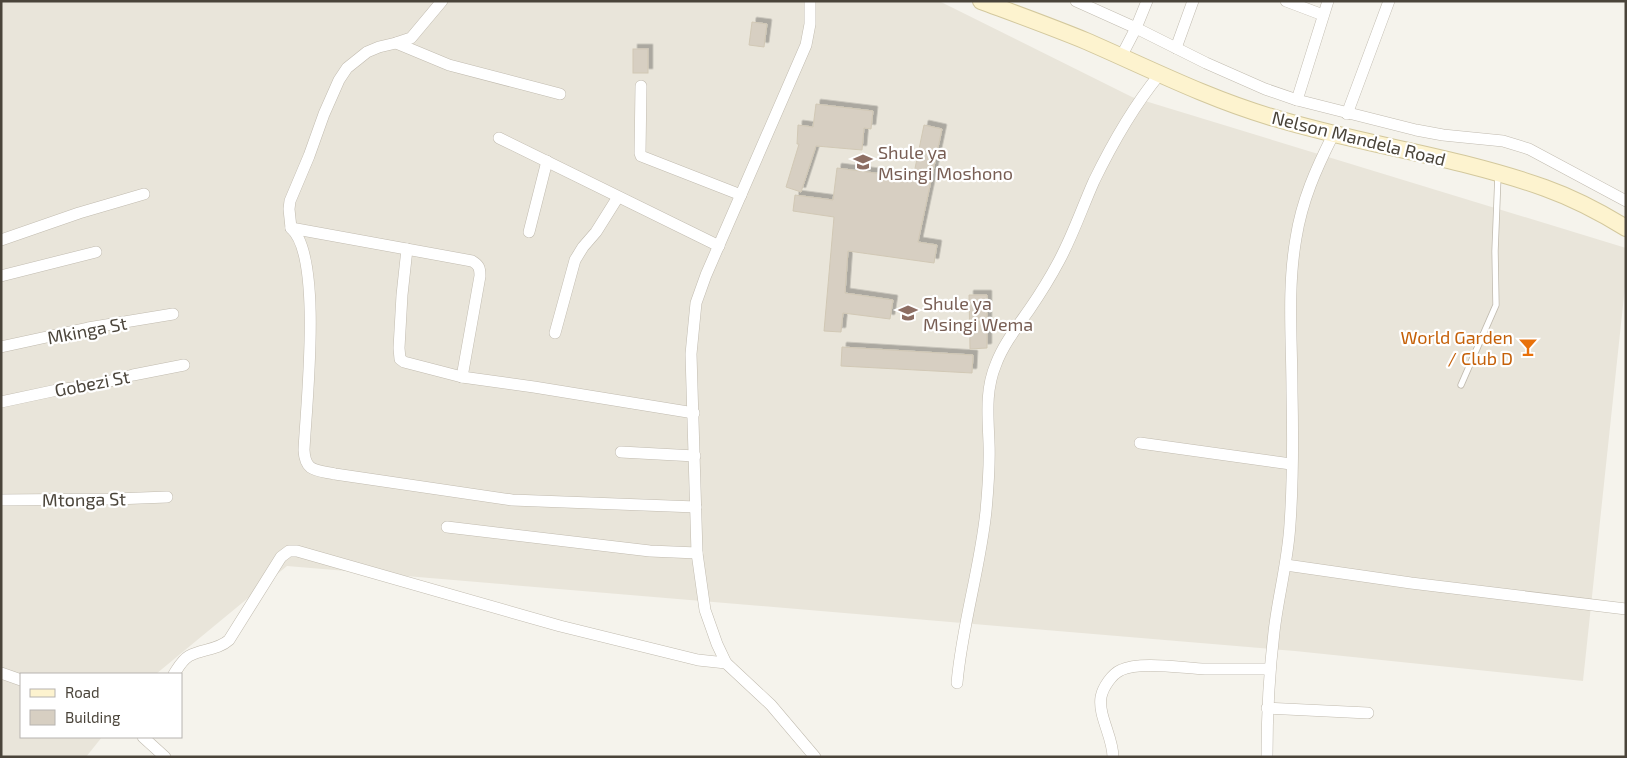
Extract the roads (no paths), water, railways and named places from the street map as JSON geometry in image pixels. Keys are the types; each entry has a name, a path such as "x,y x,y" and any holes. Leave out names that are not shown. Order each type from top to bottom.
{"main road":[{"name":"Nelson Mandela Road","path":"980,1 1057,29 1214,98 1333,135 1451,160 1498,173 1554,192 1590,207 1626,228"}],"street":[{"path":"442,1 411,38 379,46 367,52 347,68 339,80 290,201 291,228 298,238 305,255 309,287 310,318 304,450 307,466 311,469 335,474 512,500 696,507"},
{"path":"810,1 810,24 806,45 706,275 696,308 691,354 697,553 705,610 726,663 771,705 815,757"},
{"path":"1076,1 1265,89 1347,114 1416,130 1443,135 1502,141 1529,149 1626,201"},
{"path":"1121,57 1147,1"},
{"path":"1176,48 1194,1"},
{"path":"1286,1 1323,15"},
{"path":"1297,100 1328,1"},
{"path":"1347,114 1389,1"},
{"path":"396,43 449,65 560,94"},
{"path":"957,683 962,637 981,547 986,513 989,464 987,398 996,364 1015,330 1059,261 1094,181 1116,139 1158,75"},
{"path":"641,86 641,156 741,195"},
{"path":"1268,757 1267,708 1270,669 1290,526 1292,392 1290,302 1292,263 1302,209 1312,176 1333,135"},
{"path":"499,138 719,246"},
{"path":"529,232 547,161"},
{"path":"1,240 79,213 144,194"},
{"path":"555,333 575,260 596,232 618,197"},
{"path":"291,228 472,261 479,267 480,276 462,377"},
{"path":"407,249 401,304 400,359 462,377 694,413"},
{"path":"1,276 96,252"},
{"name":"Mkinga St","path":"1,347 88,328 173,314"},
{"name":"Gobezi St","path":"1,402 57,390 100,384 184,365"},
{"path":"1140,443 1291,464"},
{"path":"621,452 695,456"},
{"name":"Mtonga St","path":"1,500 167,497"},
{"path":"447,527 650,551 697,553"},
{"path":"175,673 190,656 220,646 229,640 281,557 289,551 297,551 560,626 698,660 726,663"},
{"path":"1286,565 1411,583 1626,609"},
{"path":"1113,757 1101,698 1111,678 1122,670 1132,666 1270,669"},
{"path":"1,673 20,680"},
{"path":"1267,708 1368,713"},
{"path":"144,738 165,757"}],"lane":[{"path":"1461,384 1496,305 1495,251 1498,173"}],"place":[{"name":"Shule ya Msingi Moshono","path":"863,162"},
{"name":"Shule ya Msingi Wema","path":"908,313"},
{"name":"World Garden / Club D","path":"1528,347"}]}
